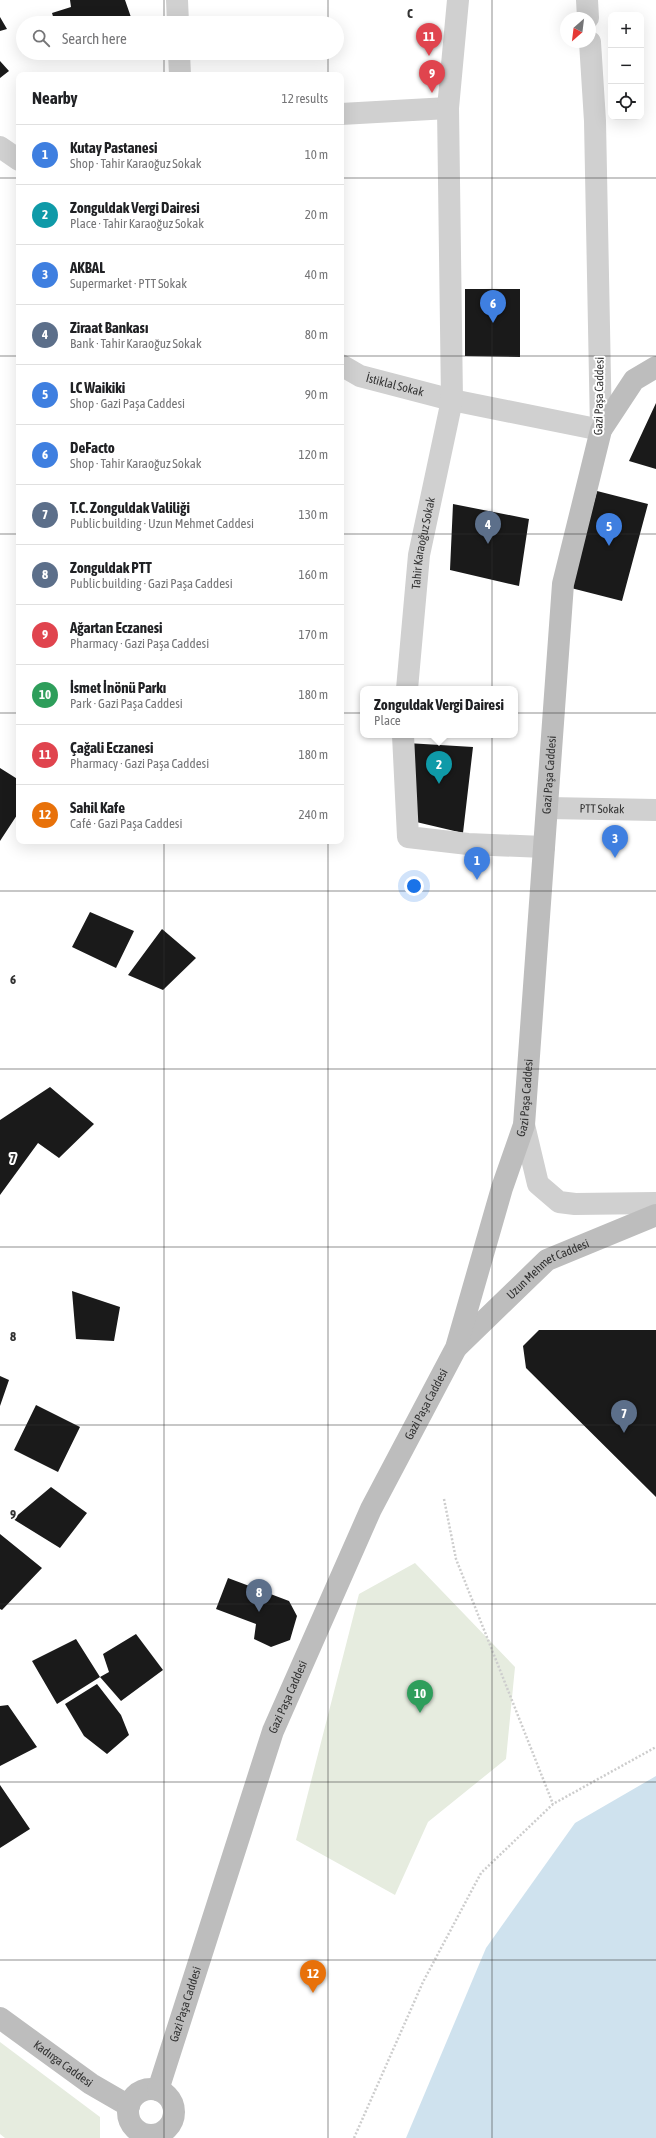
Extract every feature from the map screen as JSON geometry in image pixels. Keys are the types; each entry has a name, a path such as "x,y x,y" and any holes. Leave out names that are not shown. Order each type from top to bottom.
{"main road":[{"path":"601,430 634,380 656,366"},
{"name":"Gazi Paşa Caddesi","path":"158,2090 273,1731 371,1509 456,1348 502,1188 524,1125 532,988 548,808 563,584 601,430"},
{"name":"Uzun Mehmet Caddesi","path":"456,1348 548,1260 656,1214"},
{"name":"Kadırga Caddesi","path":"0,2018 91,2084 129,2106"},
{"path":"147,2090 158,2090 165,2093 171,2099 174,2114 168,2128 154,2136 143,2133 133,2127 128,2113 129,2106 137,2094 147,2090"}],"street":[{"path":"177,0 178,16"},
{"name":"Tahir Karaoğuz Sokak","path":"407,686 419,555 452,400 448,108 458,0"},
{"path":"587,0 588,12"},
{"name":"Gazi Paşa Caddesi","path":"590,48 595,121 601,430"},
{"path":"179,60 180,72"},
{"path":"344,114 448,108"},
{"path":"0,147 16,158"},
{"name":"İstiklal Sokak","path":"344,367 360,376 452,400 601,430"},
{"path":"403,738 408,837 468,844 544,847"},
{"name":"PTT Sokak","path":"548,808 656,810"},
{"path":"524,1125 538,1184 559,1202 575,1204 656,1203"}],"path":[{"path":"444,1499 456,1560 554,1804"},
{"path":"354,2138 423,1982 481,1873 554,1804 656,1747"}],"shaded area":[{"path":"415,1563 515,1667 506,1759 428,1822 395,1895 296,1840 359,1594"},
{"path":"0,2042 100,2117 100,2138 5,2138 0,2134"}],"water":[{"path":"656,1776 656,2138 406,2138 486,1948 575,1823"}],"building":[{"path":"70,0 125,0 131,16 53,16 52,13 71,7"},
{"path":"0,17 7,29 0,31"},
{"path":"0,61 9,71 0,78"},
{"path":"465,289 520,289 520,357 465,356"},
{"path":"656,403 656,469 629,461"},
{"path":"597,491 648,504 622,601 571,588"},
{"path":"453,504 529,519 519,586 450,570"},
{"path":"407,743 473,747 463,833 412,821"},
{"path":"0,768 16,778 16,817 0,841"},
{"path":"90,912 134,931 116,968 72,947"},
{"path":"162,929 196,958 163,990 128,975"},
{"path":"50,1087 94,1124 59,1158 38,1143 0,1195 0,1120"},
{"path":"72,1291 120,1307 114,1341 76,1339"},
{"path":"539,1330 656,1330 656,1497 526,1368 523,1346"},
{"path":"0,1376 9,1380 0,1406"},
{"path":"36,1405 80,1427 58,1472 14,1450"},
{"path":"51,1487 87,1513 60,1548 13,1519"},
{"path":"0,1534 42,1568 2,1610 0,1609"},
{"path":"228,1578 289,1601 297,1616 290,1640 271,1647 254,1639 256,1624 216,1609"},
{"path":"136,1634 163,1670 121,1701 100,1677 109,1672 103,1654"},
{"path":"76,1639 100,1677 57,1704 32,1661"},
{"path":"97,1684 121,1715 129,1735 107,1754 84,1736 65,1704"},
{"path":"8,1705 37,1747 0,1766 0,1706"},
{"path":"0,1785 30,1829 0,1848"}],"place":[{"name":"Çağali Eczanesi","path":"429,56"},
{"name":"Ağartan Eczanesi","path":"432,93"},
{"name":"DeFacto","path":"493,323"},
{"name":"Ziraat Bankası","path":"488,544"},
{"name":"LC Waikiki","path":"609,546"},
{"name":"Zonguldak Vergi Dairesi","path":"439,784"},
{"name":"AKBAL","path":"615,858"},
{"name":"Kutay Pastanesi","path":"477,880"},
{"name":"T.C. Zonguldak Valiliği","path":"624,1433"},
{"name":"Zonguldak PTT","path":"259,1612"},
{"name":"İsmet İnönü Parkı","path":"420,1713"},
{"name":"Sahil Kafe","path":"313,1993"}]}
